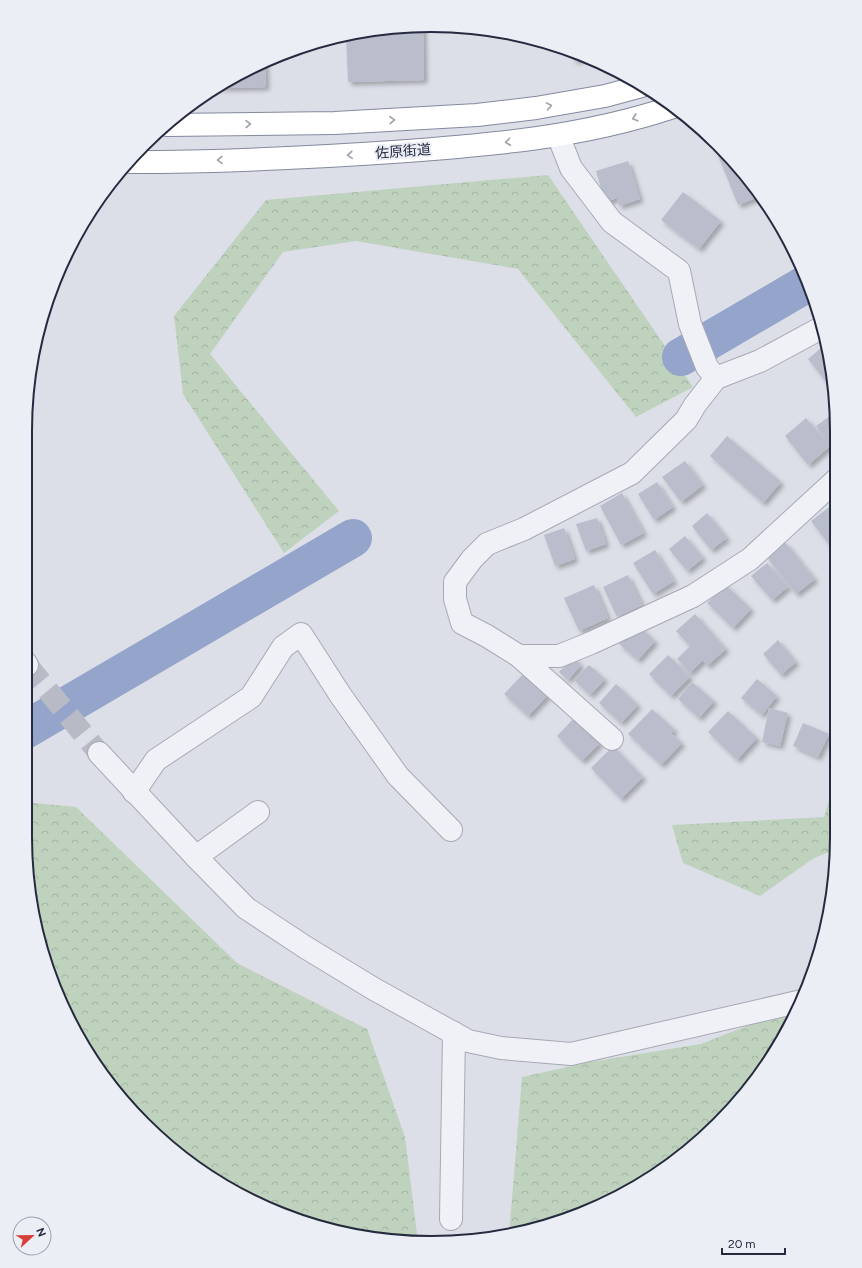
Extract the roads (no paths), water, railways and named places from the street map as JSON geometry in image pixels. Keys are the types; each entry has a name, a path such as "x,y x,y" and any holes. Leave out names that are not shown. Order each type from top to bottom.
{"highway":[{"path":"175,125 334,123 477,115 536,108 605,96 635,88"},
{"name":"佐原街道","path":"137,162 189,162 344,155 479,146 558,135 613,124 667,109"}],"street":[{"path":"558,135 571,168 612,222 679,272 690,324 711,372 686,420 632,473 524,529 486,544 472,559 455,582 456,599 462,623 487,636 519,656 612,739"},
{"path":"711,372 760,361 817,330"},
{"path":"519,656 559,656 591,643 693,596 750,559 830,485"},
{"path":"134,792 156,760 251,697 283,647 301,634 341,696 398,776 451,830"},
{"path":"99,753 134,792 246,908 305,947 374,989 468,1041 501,1048 571,1054 794,1003"},
{"path":"196,857 258,812"},
{"path":"451,1219 454,1033"}],"waterway":[{"path":"681,357 803,286"},
{"path":"32,726 353,538"}],"tunnel":[{"path":"32,671 99,753"}]}
